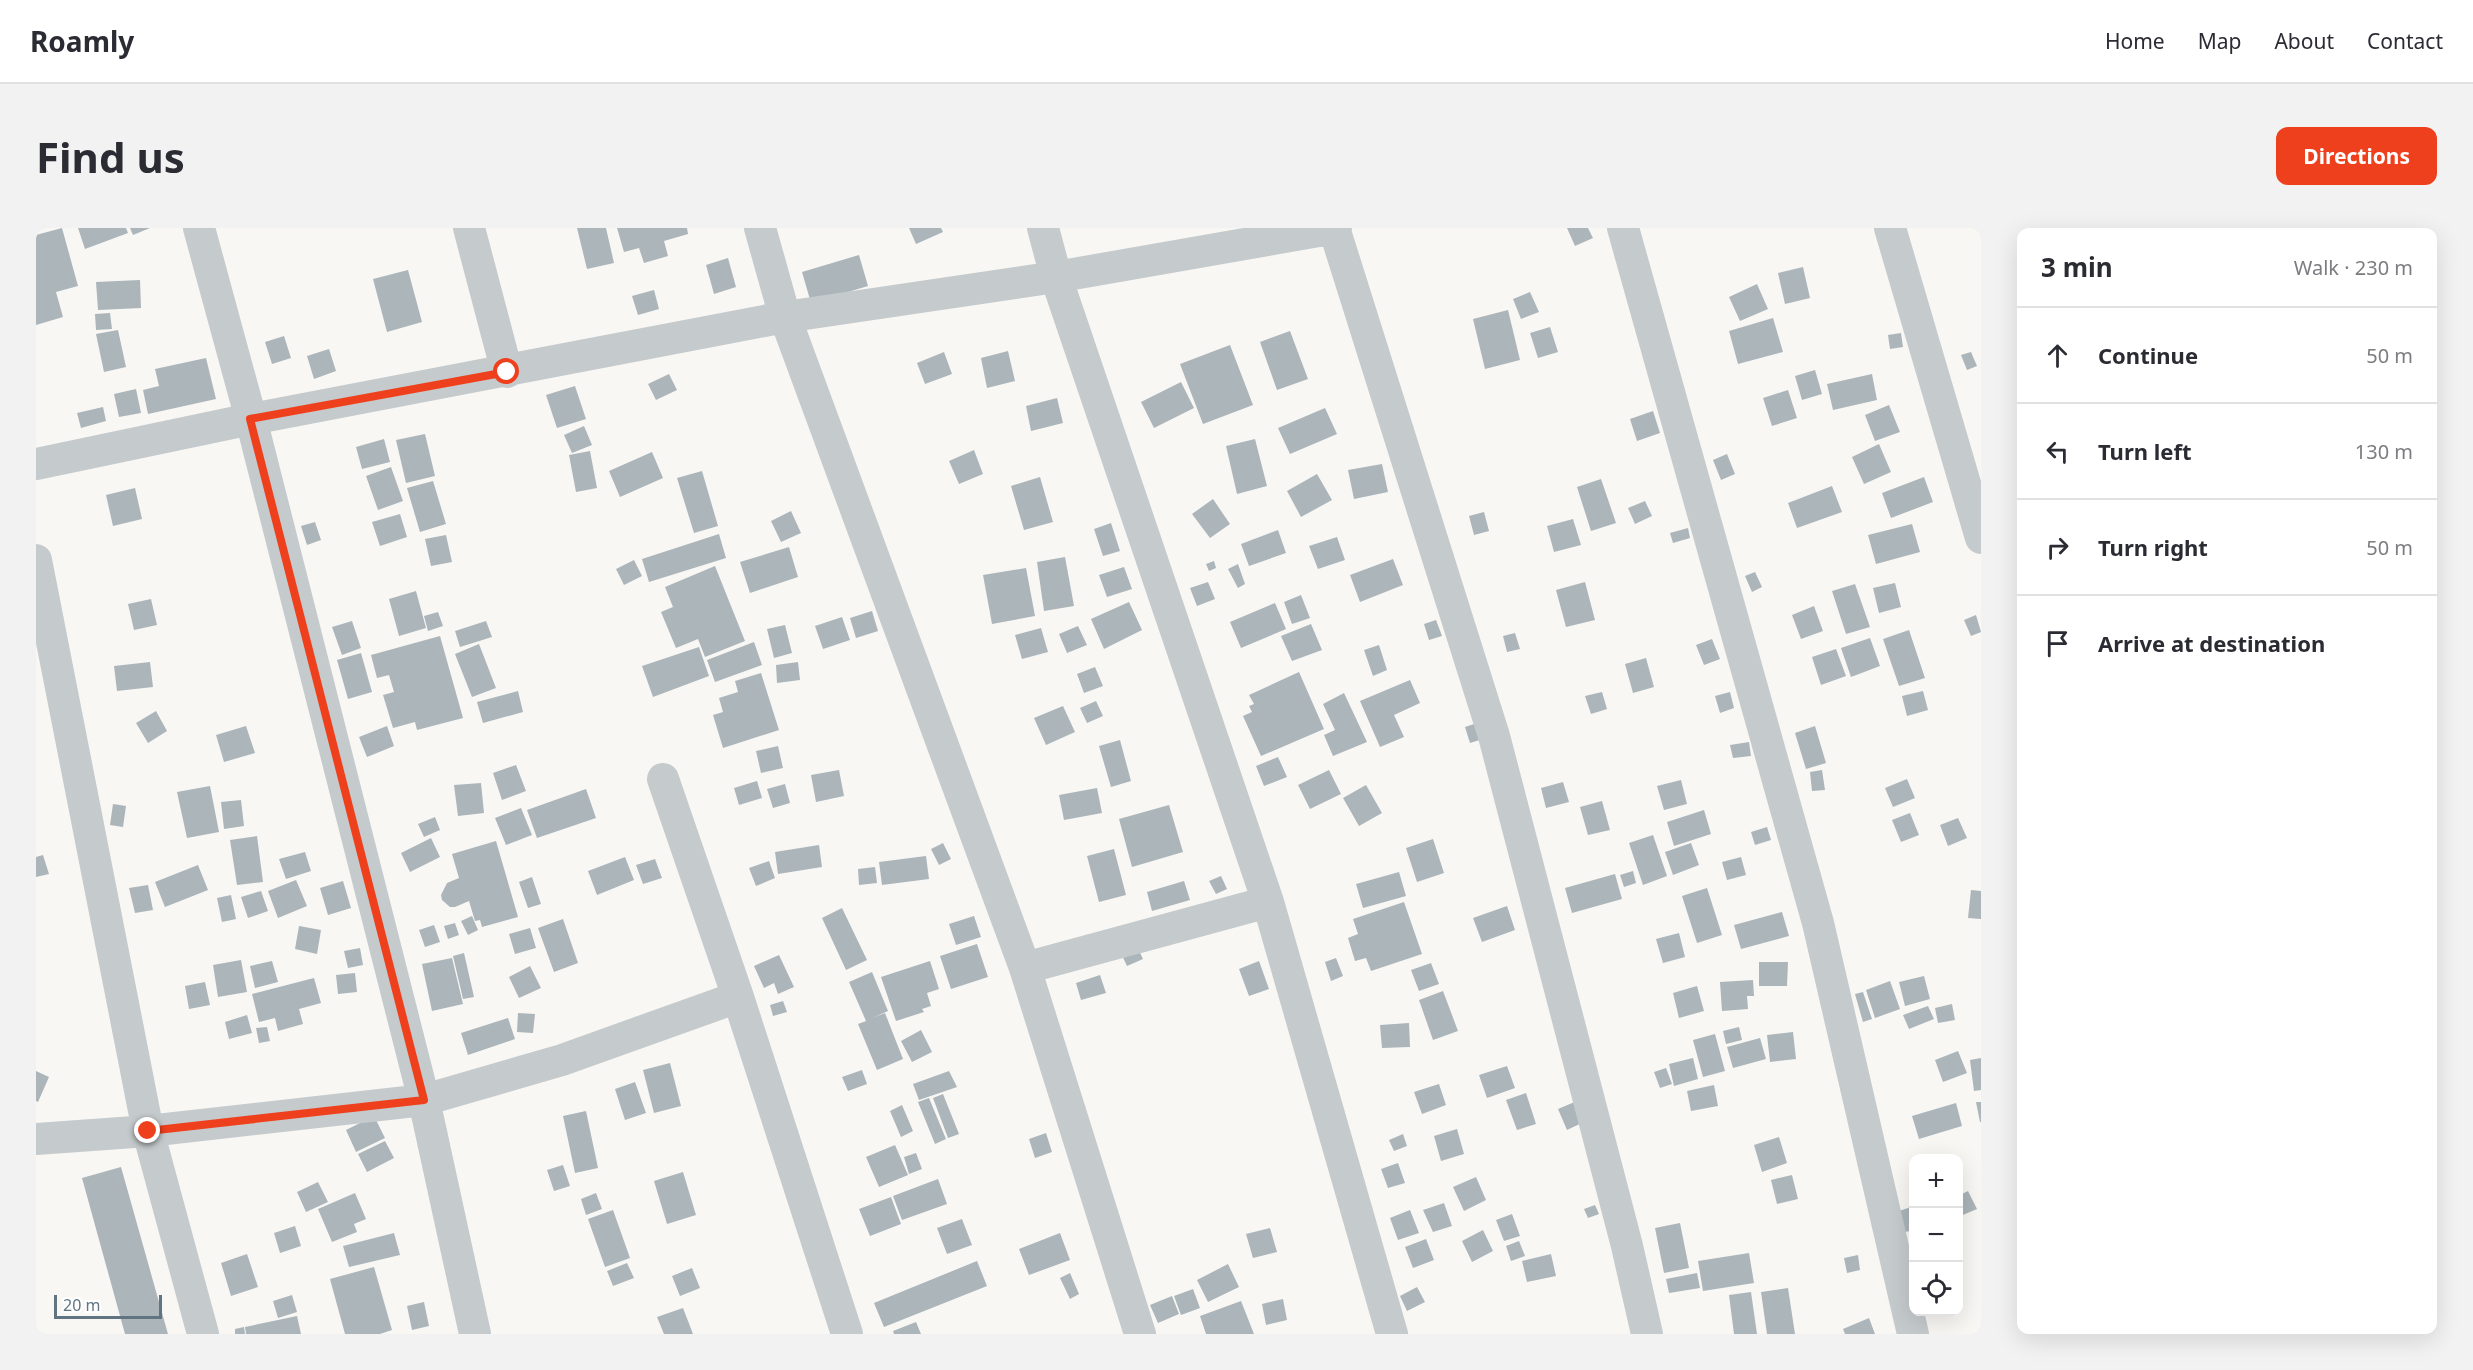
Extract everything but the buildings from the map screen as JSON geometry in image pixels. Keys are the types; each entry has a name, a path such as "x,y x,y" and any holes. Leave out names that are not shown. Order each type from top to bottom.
{"street":[{"path":"199,228 424,1100 475,1334"},
{"path":"469,228 507,372"},
{"path":"760,228 784,317 1025,968 1140,1334"},
{"path":"1043,228 1056,277 1268,902 1392,1334"},
{"path":"36,464 250,419 507,372 784,317 1056,277 1334,228 1494,735 1628,1246 1647,1334"},
{"path":"1623,228 1818,923 1913,1334"},
{"path":"1890,228 1981,538"},
{"path":"36,560 148,1131 203,1334"},
{"path":"663,778 738,997 847,1334"},
{"path":"1025,968 1268,902"},
{"path":"36,1139 148,1131 424,1100 562,1060 738,997"}],"route":[{"path":"148,1131 424,1100 250,419 507,372"}]}
